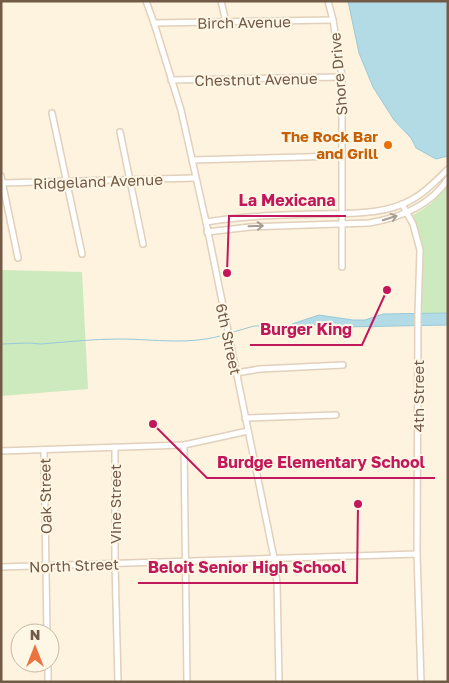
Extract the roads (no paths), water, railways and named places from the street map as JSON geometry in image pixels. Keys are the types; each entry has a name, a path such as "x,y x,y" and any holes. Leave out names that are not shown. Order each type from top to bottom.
{"street":[{"name":"6th Street","path":"146,1 180,110 192,160 274,558 277,583 279,682"},
{"path":"221,1 226,22"},
{"name":"Shore Drive","path":"328,1 334,20 342,77 342,267"},
{"name":"Birch Avenue","path":"154,23 334,20"},
{"name":"Chestnut Avenue","path":"171,80 342,77"},
{"path":"52,113 82,254"},
{"path":"120,132 143,244"},
{"path":"192,160 342,156"},
{"path":"206,222 247,216 375,211 402,204 429,188 448,169"},
{"path":"1,176 18,258"},
{"name":"Ridgeland Avenue","path":"2,183 195,178"},
{"path":"207,232 250,226 381,221 424,205 448,179"},
{"name":"4th Street","path":"402,204 412,224 420,250 417,554 421,682"},
{"path":"236,373 260,369 342,365"},
{"path":"245,418 336,415"},
{"path":"1,451 184,445 248,431"},
{"path":"184,445 187,682"},
{"name":"Vine Street","path":"115,447 118,682"},
{"name":"Oak Street","path":"44,450 47,623"},
{"name":"North Street","path":"1,567 417,554"}],"water":[{"path":"348,1 448,1 448,156 436,159 416,148 411,138 394,120 373,87 359,53"},
{"path":"448,313 448,325 342,327 319,324 298,328 292,324 319,315 365,320 383,314"}],"waterway":[{"path":"230,333 254,326 295,326"},
{"path":"1,344 41,344 109,339 186,341 213,338 227,334"}],"place":[{"name":"The Rock Bar and Grill","path":"388,145"},
{"name":"La Mexicana","path":"227,273"},
{"name":"Burger King","path":"387,290"},
{"name":"Burdge Elementary School","path":"153,424"},
{"name":"Beloit Senior High School","path":"358,504"}]}
